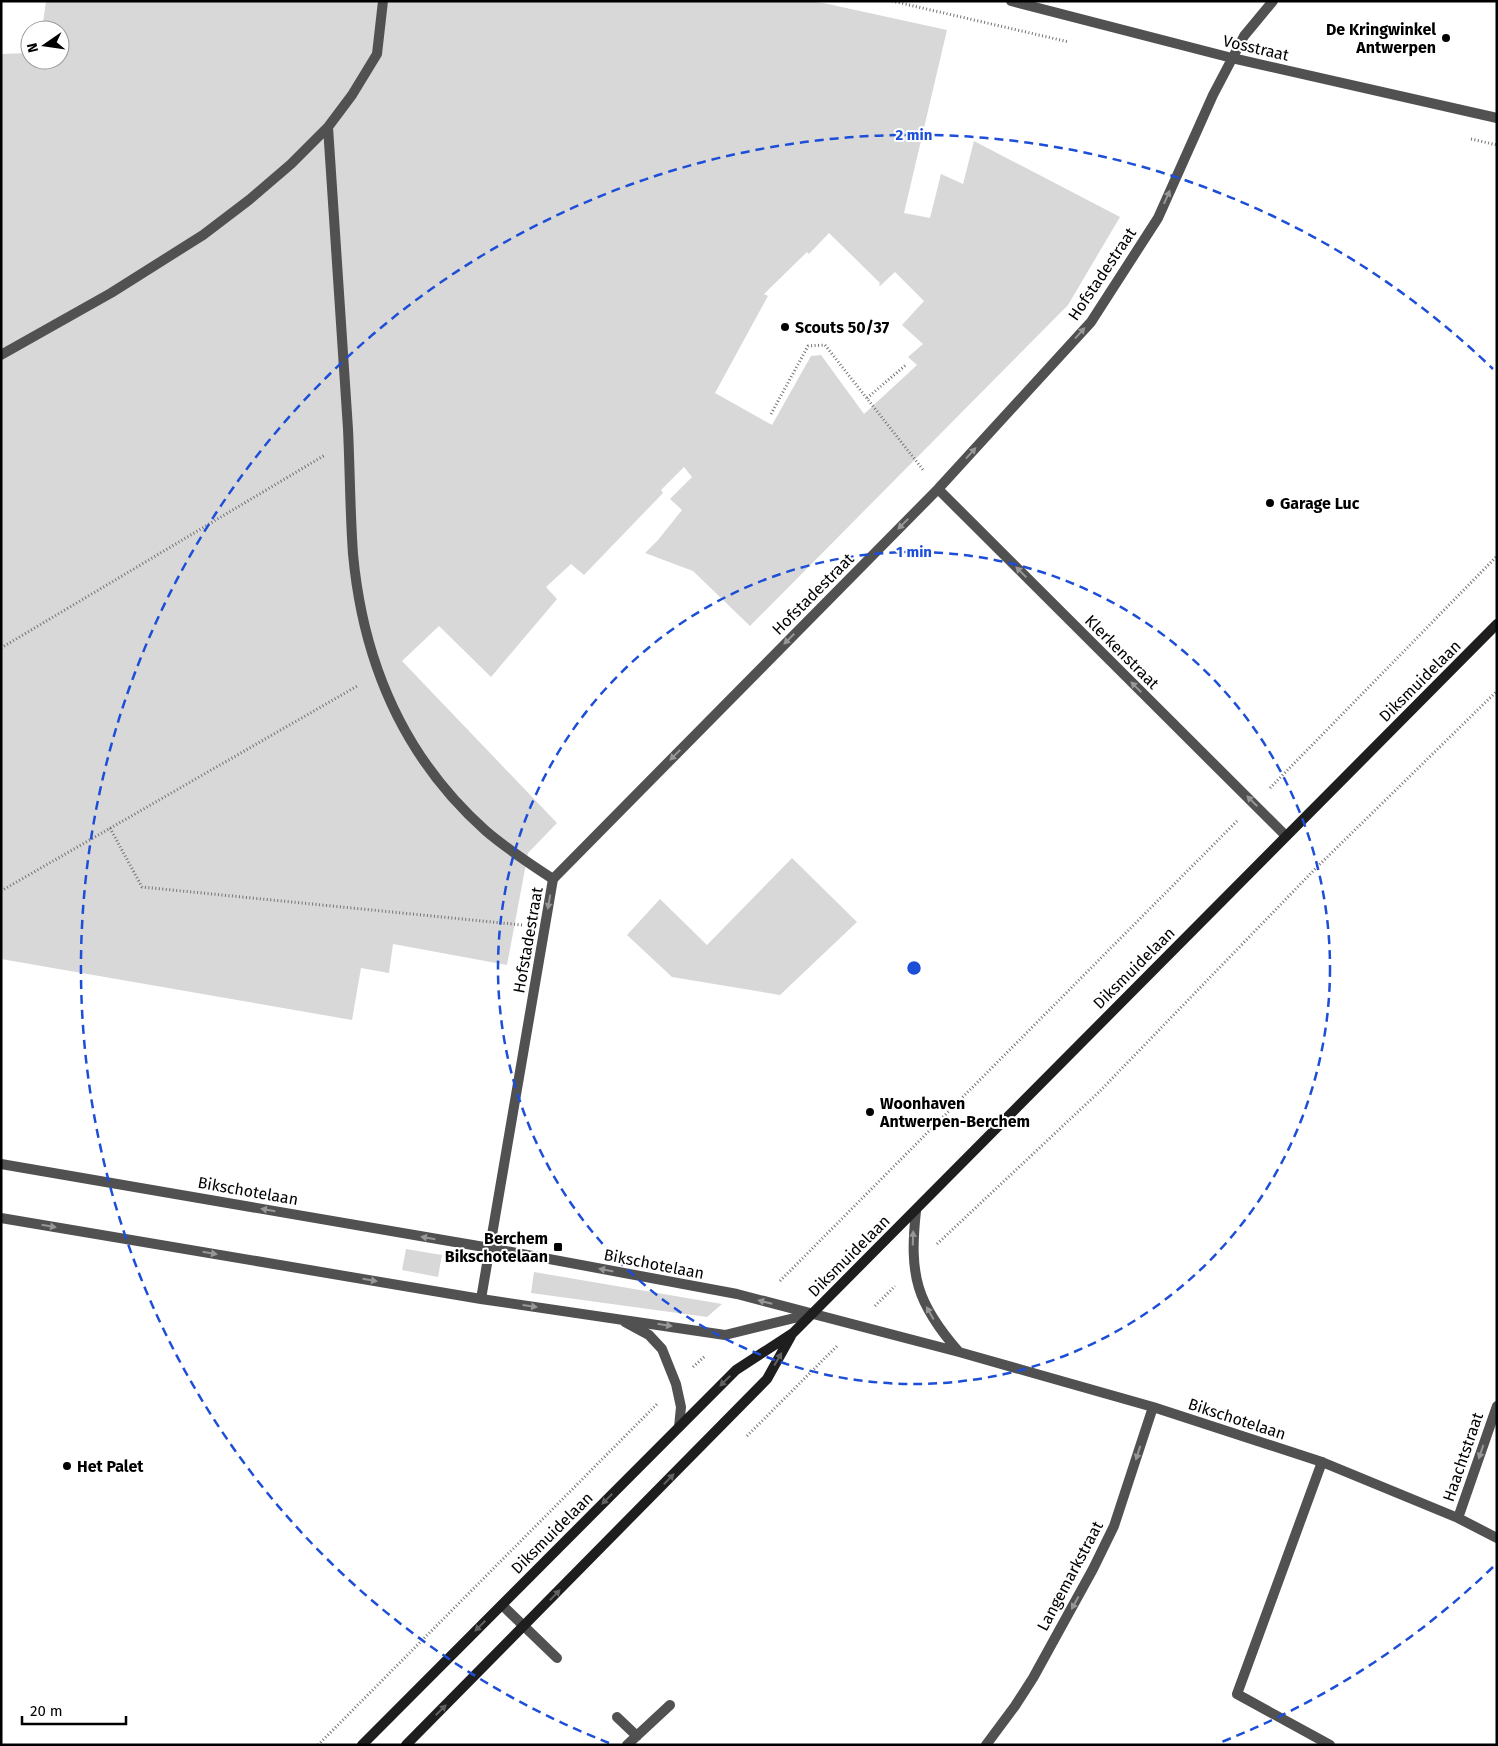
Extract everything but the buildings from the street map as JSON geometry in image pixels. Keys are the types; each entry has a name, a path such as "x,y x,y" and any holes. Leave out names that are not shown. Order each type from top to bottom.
{"street":[{"path":"1,356 111,293 203,235 291,164 328,127 352,95 377,54 383,1"},
{"name":"Vosstraat","path":"1011,1 1232,58 1497,118"},
{"name":"Hofstadestraat","path":"490,1248 553,879 938,489 1090,322 1158,218 1213,95 1244,36 1273,1"},
{"path":"328,127 348,441 353,553 359,600 368,638 392,706 409,739 433,776 486,831 514,853 553,879"},
{"name":"Klerkenstraat","path":"938,489 1286,836"},
{"name":"Diksmuidelaan","path":"362,1745 736,1370 793,1333 1497,624"},
{"name":"Bikschotelaan","path":"1,1164 490,1248 760,1301 959,1352 1153,1407 1322,1462 1458,1518 1497,1538"},
{"path":"916,1210 913,1238 914,1266 919,1293 939,1330 959,1352"},
{"name":"Bikschotelaan","path":"1,1218 482,1299 725,1335 812,1314"},
{"path":"482,1299 490,1248"},
{"name":"Bikschotelaan","path":"617,1318 649,1335 662,1349 676,1384 681,1407 679,1427"},
{"name":"Diksmuidelaan","path":"406,1745 767,1379 793,1333"},
{"name":"Haachtstraat","path":"1458,1518 1497,1406"},
{"name":"Langemarkstraat","path":"986,1745 1016,1706 1093,1569 1114,1526 1153,1407"},
{"path":"1322,1462 1237,1694 1330,1745"},
{"path":"502,1605 557,1658"},
{"path":"627,1745 670,1705"},
{"path":"617,1717 637,1736"}],"path":[{"path":"892,1 1076,44"},
{"path":"771,414 808,346 825,345 938,489"},
{"path":"867,398 907,364"},
{"path":"1,648 348,441"},
{"path":"760,1301 1103,958 1497,556"},
{"path":"1,891 379,673"},
{"path":"742,1441 914,1266 1099,1092 1318,867 1497,691"},
{"path":"110,828 142,888 545,928"},
{"path":"318,1745 725,1335"}],"shaded area":[{"path":"46,1 811,1 947,30 904,213 930,218 941,174 963,184 974,141 1120,217 1068,305 750,626 693,571 645,553 682,510 670,499 692,477 684,467 661,490 663,493 584,575 571,564 546,587 557,599 491,677 439,626 402,661 557,823 528,853 507,965 393,944 389,973 361,968 352,1020 1,959 1,54 20,53 20,70 70,70 70,20 43,20","holes":["829,233 880,283 879,285 895,272 924,301 902,325 923,344 908,357 917,365 864,414 821,355 811,356 772,425 715,393 768,296 764,294 807,252 809,254"]},
{"path":"792,858 857,922 780,995 672,977 627,935 660,899 707,945"},
{"path":"406,1249 442,1255 438,1277 402,1270"},
{"path":"534,1272 722,1304 707,1317 531,1293"}],"place":[{"name":"De Kringwinkel Antwerpen","path":"1446,38"},
{"name":"Scouts 50/37","path":"785,327"},
{"name":"Garage Luc","path":"1270,503"},
{"name":"Woonhaven Antwerpen-Berchem","path":"870,1112"},
{"name":"Berchem Bikschotelaan","path":"558,1247"},
{"name":"Het Palet","path":"67,1466"}]}
